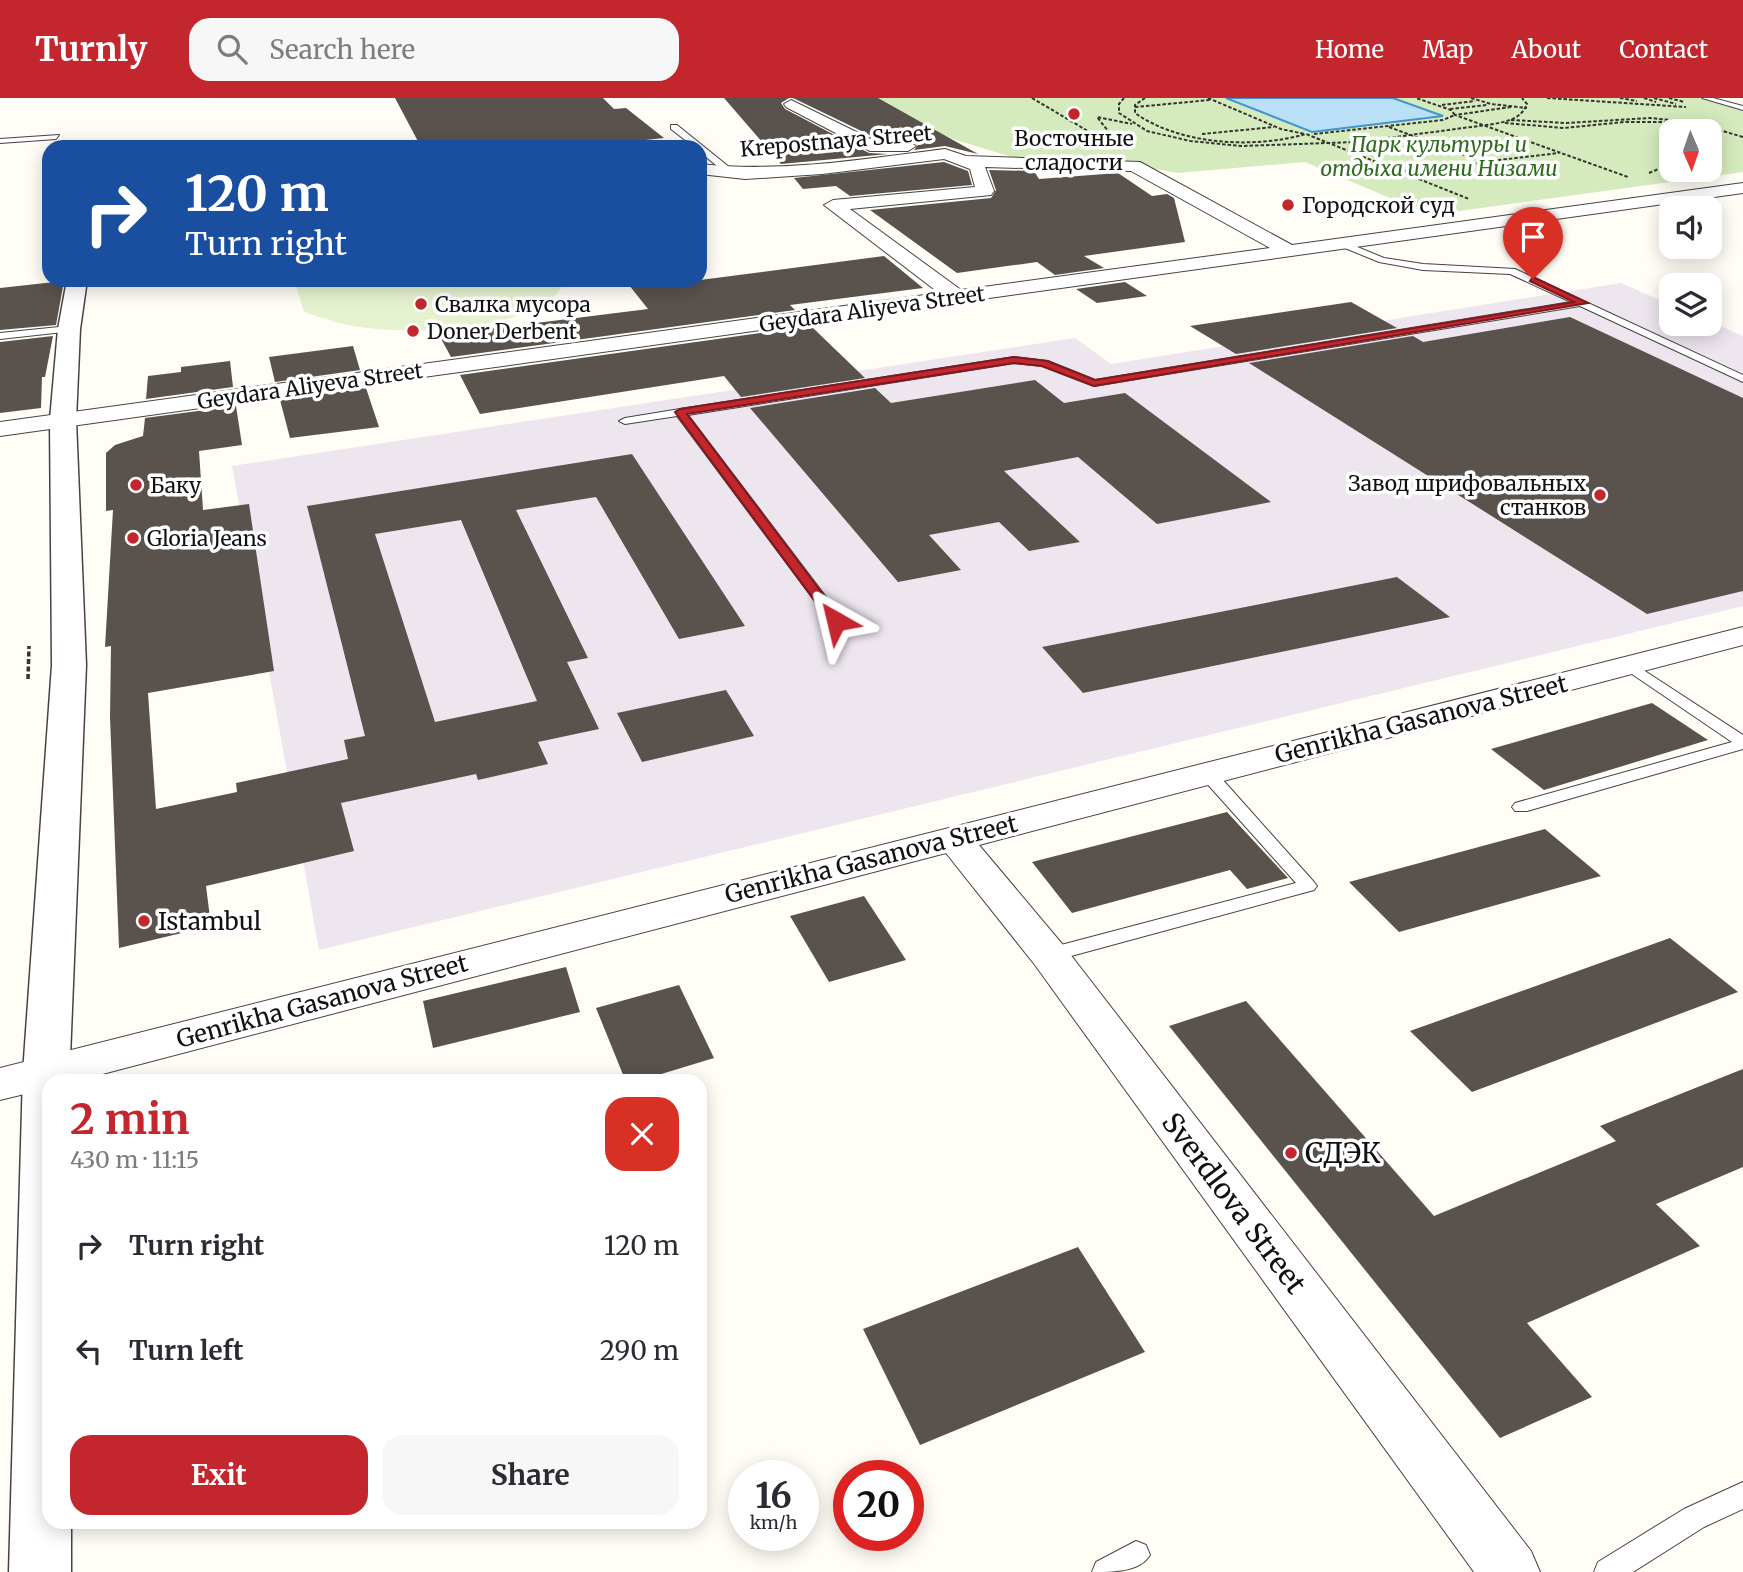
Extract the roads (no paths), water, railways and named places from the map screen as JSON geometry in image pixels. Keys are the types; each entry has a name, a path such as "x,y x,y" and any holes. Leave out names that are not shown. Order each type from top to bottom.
{"street":[{"path":"791,104 876,148 927,144 945,155"},
{"name":"Krepostnaya Street","path":"707,170 731,173 822,169 945,155 977,166 985,191 833,205 958,297"},
{"path":"964,161 1134,166 1290,251"},
{"name":"Geydara Aliyeva Street","path":"0,429 1739,190"},
{"path":"46,1073 69,665 63,420 69,329 76,287"},
{"name":"Genrikha Gasanova Street","path":"0,1084 1743,636"},
{"name":"Sverdlova Street","path":"953,838 1048,955 1510,1572"},
{"path":"40,1572 42,1406"}],"lane":[{"path":"1705,98 1743,108"},
{"path":"674,127 690,140"},
{"path":"0,141 56,137"},
{"path":"707,154 731,173"},
{"path":"1343,244 1382,260 1423,267 1512,271 1743,379"},
{"path":"625,421 1014,360 1044,363 1094,383 1583,303"},
{"path":"0,337 69,329"},
{"path":"680,412 836,621"},
{"path":"1628,665 1743,743"},
{"path":"1521,807 1743,743"},
{"path":"1048,955 1308,886 1208,774"},
{"path":"1608,1572 1694,1518 1743,1495"},
{"path":"1106,1572 1136,1555"}],"water":[{"path":"1226,98 1393,98 1443,116 1312,132"}],"place":[{"name":"Восточные сладости","path":"1074,114"},
{"name":"Городской суд","path":"1288,205"},
{"name":"Свалка мусора","path":"421,304"},
{"name":"Doner Derbent","path":"413,331"},
{"name":"Баку","path":"136,485"},
{"name":"Завод шрифовальных станков","path":"1600,495"},
{"name":"Gloria Jeans","path":"133,538"},
{"name":"Istambul","path":"144,921"},
{"name":"СДЭК","path":"1291,1153"}],"park label":[{"name":"Парк культуры и отдыха имени Низами","path":"1439,156"}]}
